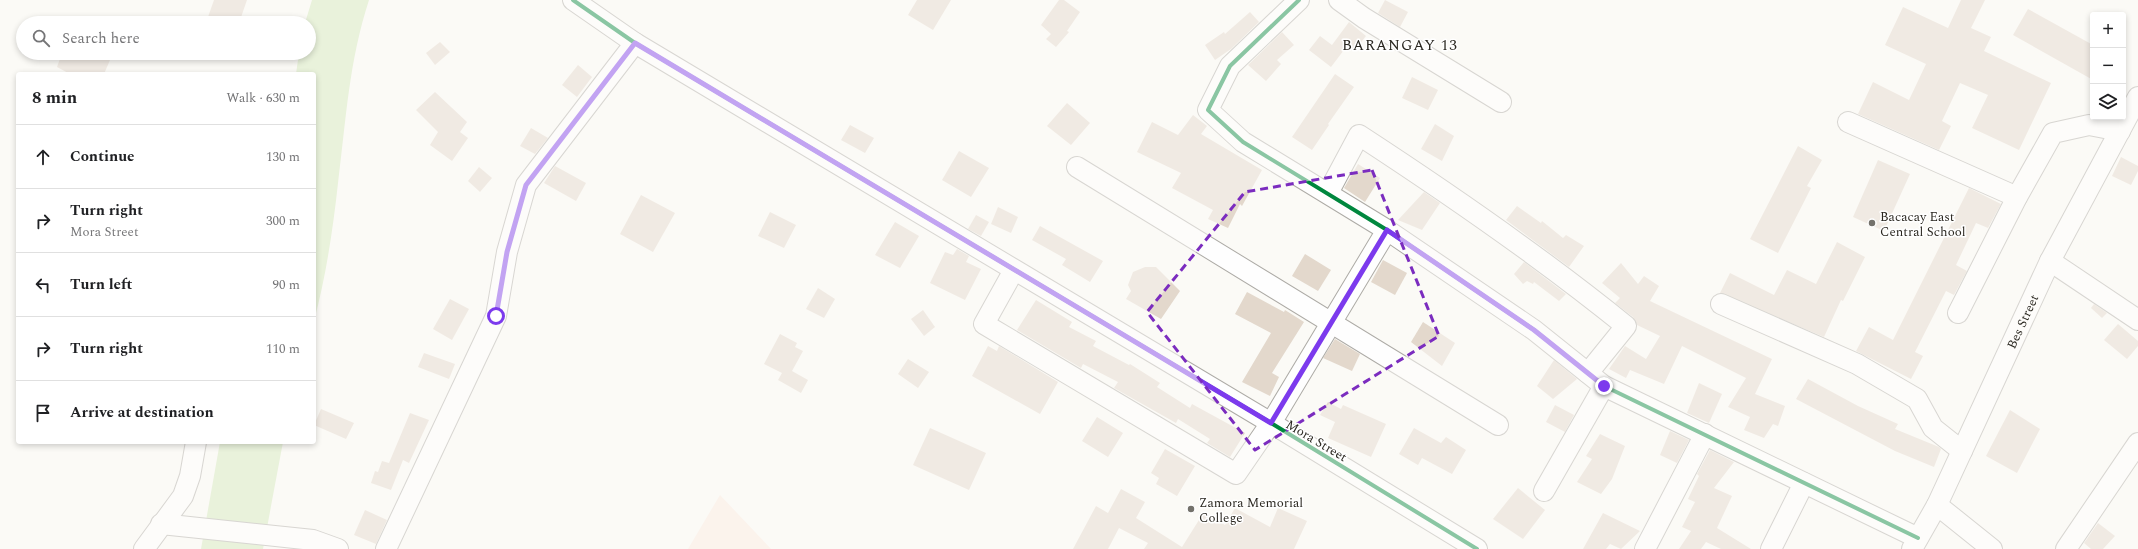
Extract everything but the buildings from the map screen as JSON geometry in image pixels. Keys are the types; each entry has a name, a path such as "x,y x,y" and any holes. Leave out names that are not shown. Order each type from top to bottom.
{"street":[{"name":"Mora Street","path":"572,0 635,43 1271,423 1477,549"},
{"path":"1299,0 1230,66 1208,110 1243,142 1387,230 1534,330 1604,386 1804,483 1915,544"},
{"path":"1339,0 1364,18 1501,102"},
{"path":"386,549 496,316 507,252 526,185 635,43"},
{"name":"Bes Street","path":"1915,544 1937,505 2050,261 2138,97"},
{"path":"1848,122 2017,197"},
{"path":"1958,313 2017,197 2053,133 2089,125 2120,131"},
{"path":"1328,193 1359,135 1453,197 1576,286 1626,326 1588,373"},
{"path":"1077,167 1498,424"},
{"path":"1014,270 984,324 1236,474 1271,423 1387,230"},
{"path":"2050,261 2138,320"},
{"path":"1721,304 1857,364 1917,399 1933,428 1962,451"},
{"path":"1544,491 1604,386"},
{"path":"1645,549 1705,434"},
{"path":"2066,549 2138,442"},
{"path":"144,549 182,496 190,476 196,444"},
{"path":"1772,549 1804,483"},
{"path":"1937,505 1992,549"},
{"path":"161,524 313,540 338,549"}],"highlighted area":[{"path":"1372,170 1439,336 1255,450 1147,312 1245,192"}],"shaded area":[{"path":"312,0 369,0 362,23 353,68 326,270 316,312 316,72 296,72 298,60 316,60 316,16 307,16"},
{"path":"220,444 283,444 263,549 201,549"},
{"path":"720,495 771,549 688,549"}],"cycle path":[{"path":"573,0 635,43 1271,423 1477,549"},
{"path":"1299,0 1230,66 1208,110 1243,142 1387,230 1534,330 1604,386 1918,538"}],"place":[{"name":"Bacacay East Central School","path":"1872,223"},
{"name":"Zamora Memorial College","path":"1191,509"}],"district":[{"name":"BARANGAY 13","path":"1400,45"}],"route":[{"path":"496,316 507,252 526,185 635,43 1271,423 1387,230 1534,330 1604,386"}]}
